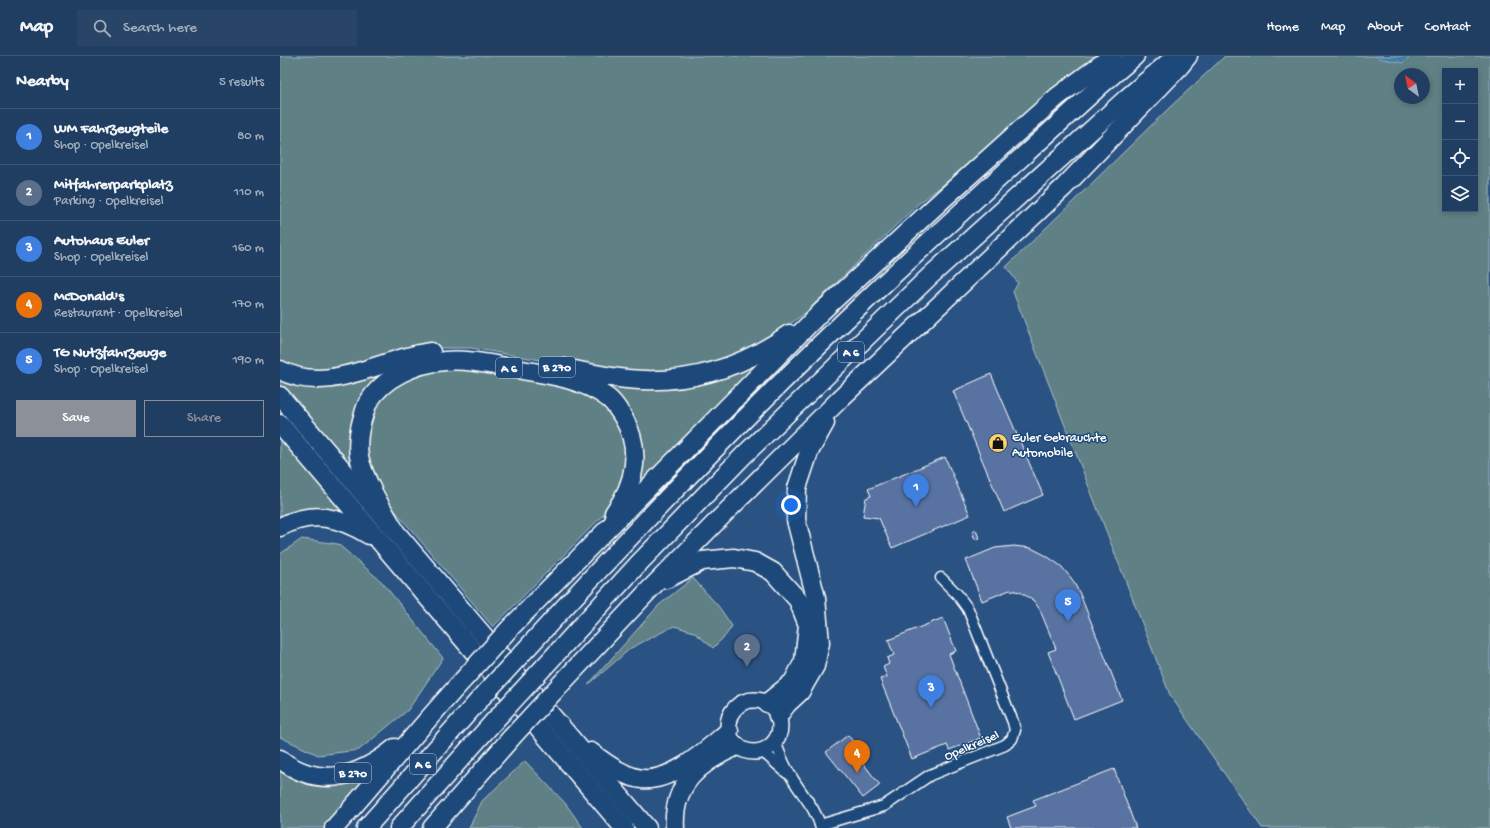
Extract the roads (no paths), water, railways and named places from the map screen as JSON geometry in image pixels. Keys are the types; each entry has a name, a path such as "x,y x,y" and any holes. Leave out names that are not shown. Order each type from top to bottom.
{"highway":[{"path":"417,730 539,596 577,560 822,311 943,199 1057,97 1112,56"},
{"name":"A 6","path":"366,828 480,699 604,563 728,435 875,293 1101,85 1135,56"},
{"name":"A 6","path":"399,828 544,666 640,562 750,450 930,276 1128,97 1176,56"},
{"name":"A 6","path":"652,587 840,399 1064,187 1188,56"},
{"name":"B 270","path":"280,370 300,378 335,378 422,353 441,351 470,352 627,379 672,380 695,377 726,368 754,356 784,338 822,311"},
{"name":"A 6","path":"394,529 377,500 359,456 358,432 367,403 381,386 398,375 421,365 444,361 468,361 566,378 591,388 609,398 620,412 629,428 634,447 635,462 632,478 618,507 577,560"},
{"path":"280,396 647,828"},
{"name":"A 6","path":"778,716 787,704 800,692 815,666 820,643 816,598 796,520 797,488 809,452 840,399"},
{"path":"280,424 624,828"},
{"path":"280,527 303,518 318,516 338,520 354,526 381,543"},
{"path":"432,828 477,775 652,587 702,561 734,558 755,562 773,572 798,600 808,625 804,661 793,682 767,703"},
{"name":"B 270","path":"280,759 295,769 317,776 345,776 358,772 372,765 417,730"},
{"name":"A 6","path":"334,828 381,776 417,730"},
{"path":"567,732 594,754 618,770 642,779 666,775 675,771 695,758 733,738"},
{"path":"675,828 676,804 682,788 694,773 721,753 733,738"},
{"path":"444,828 477,775"},
{"path":"585,783 608,828"}],"main road":[{"path":"758,700 767,703 772,707 778,716 780,725 779,734 775,742 762,751 753,752 745,750 733,738 729,721 732,711 740,704 758,700"}],"street":[{"name":"Opelkreisel","path":"775,742 790,776 818,817 821,827 884,806 930,775 1005,745 1012,739 1015,730 1013,722 968,609 957,594 941,578"},
{"name":"Opelkreisel","path":"762,751 790,776"}],"water":[{"path":"1376,56 1410,56 1403,63 1378,58"}],"place":[{"name":"Euler Gebrauchte Automobile","path":"998,443"},
{"name":"WM Fahrzeugteile","path":"916,507"},
{"name":"TG Nutzfahrzeuge","path":"1068,622"},
{"name":"Mitfahrerparkplatz","path":"747,667"},
{"name":"Autohaus Euler","path":"931,708"},
{"name":"McDonald's","path":"857,773"}]}
